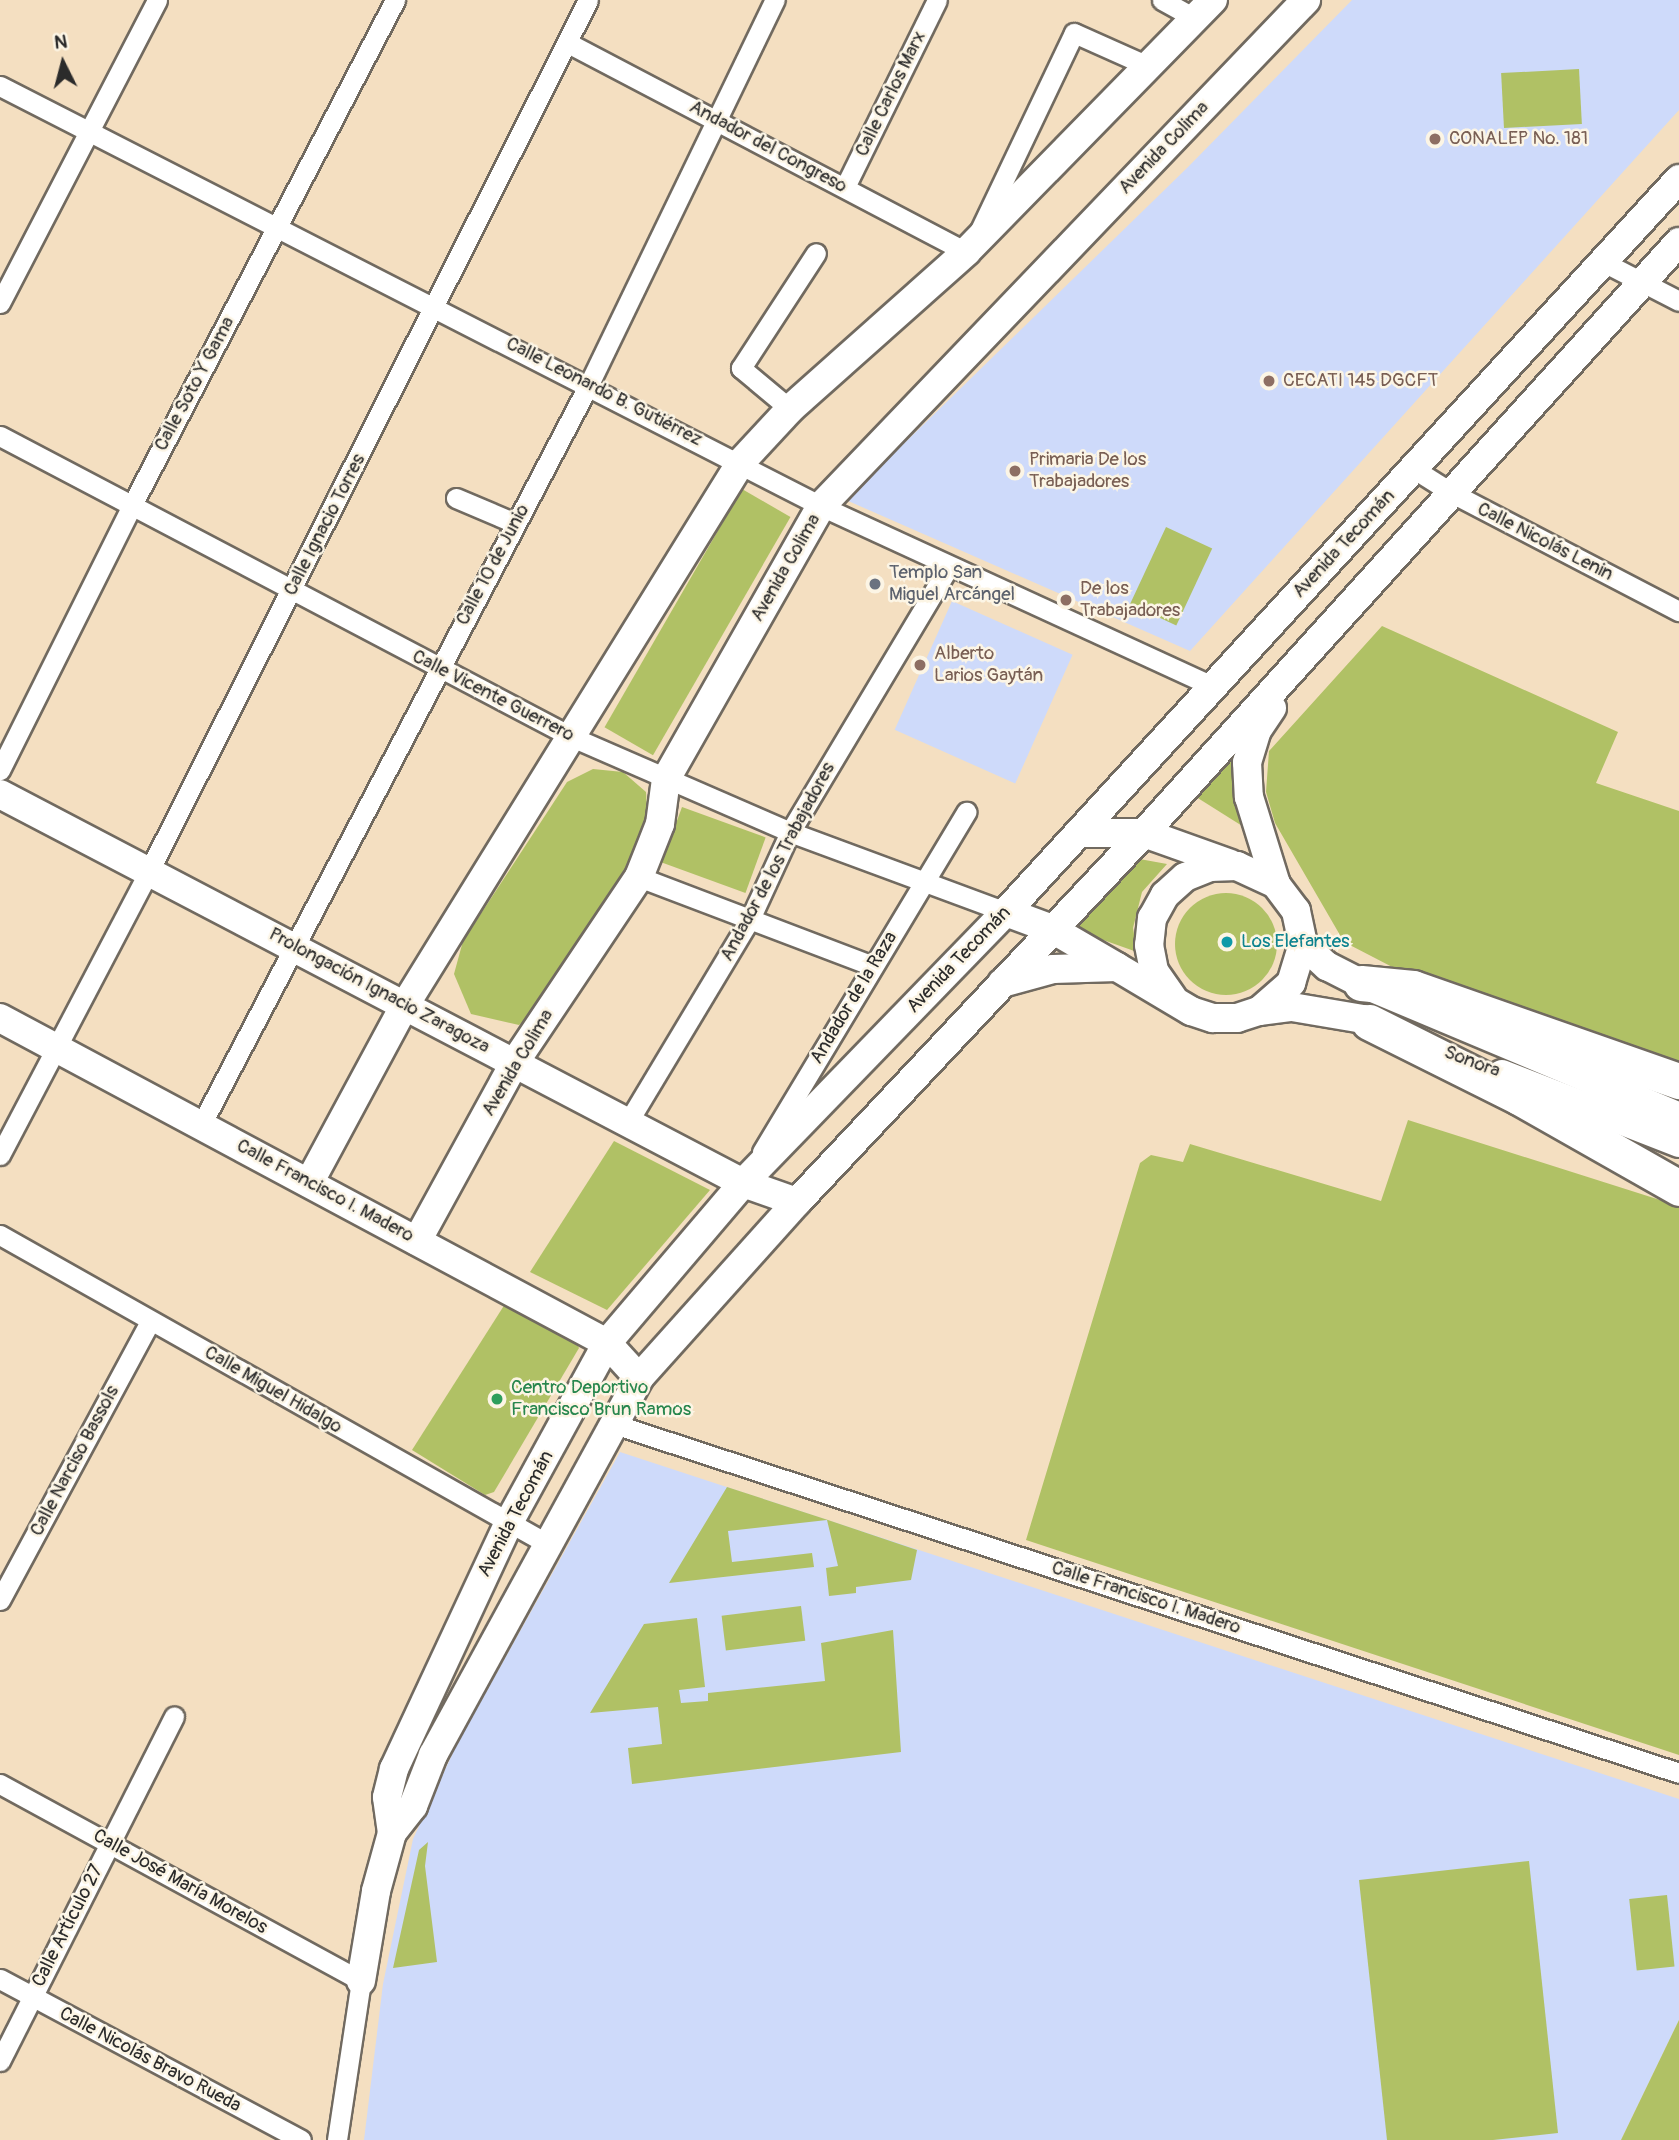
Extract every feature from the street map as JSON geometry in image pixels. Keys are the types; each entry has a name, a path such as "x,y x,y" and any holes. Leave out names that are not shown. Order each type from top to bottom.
{"highway":[{"path":"1361,984 1413,988 1679,1081"},
{"path":"1369,1022 1519,1097 1679,1188"}],"street":[{"path":"0,303 157,0"},
{"name":"Calle Soto Y Gama","path":"0,770 131,507 396,0"},
{"name":"Calle Ignacio Torres","path":"0,1155 149,871 568,43 587,0"},
{"name":"Calle 10 de Junio","path":"201,1125 589,384 713,119 775,0"},
{"name":"Calle Carlos Marx","path":"845,187 937,0"},
{"path":"1162,0 1204,9"},
{"name":"Avenida Colima","path":"417,1241 514,1062 639,877 660,824 666,779 821,506 1306,0"},
{"path":"309,1183 405,1005 741,462 790,409 970,248 1204,9"},
{"path":"970,248 1074,33 1149,66"},
{"name":"Andador del Congreso","path":"568,43 845,187 970,248"},
{"name":"Calle Leonardo B. Gutiérrez","path":"0,86 589,384 821,506 1213,687"},
{"name":"Avenida Tecomán","path":"337,2140 376,1891 392,1833 387,1797 394,1769 508,1524 607,1343 743,1183 1006,912 1605,262 1679,178"},
{"name":"Avenida Tecomán","path":"392,1833 414,1806 433,1755 639,1378 797,1202 1144,833 1679,242"},
{"path":"790,409 741,368 816,253"},
{"path":"1605,262 1679,301"},
{"name":"Calle Vicente Guerrero","path":"0,436 438,669 572,737 790,832 1006,912"},
{"name":"Calle Nicolás Lenin","path":"1413,469 1452,493 1679,611"},
{"path":"456,498 515,523"},
{"name":"Andador de los Trabajadores","path":"628,1122 750,919 790,832 949,566"},
{"path":"1276,884 1249,797 1247,762 1257,730 1309,650"},
{"name":"Prolongación Ignacio Zaragoza","path":"0,794 743,1183 797,1202"},
{"name":"Andador de la Raza","path":"743,1183 966,813"},
{"name":"Sonora","path":"1079,833 1144,833 1237,866 1276,884 1296,911 1303,944 1291,984 1259,1011"},
{"name":"Sonora","path":"1237,866 1210,867 1185,877 1165,895 1152,918 1149,945 1154,971 1172,997 1191,1011 1213,1018 1237,1018 1259,1011 1292,1007 1369,1022 1679,1143"},
{"path":"639,877 873,966"},
{"path":"1006,912 1052,929 1172,997"},
{"name":"Sonora","path":"1303,944 1327,966 1361,984 1679,1117"},
{"path":"1002,983 1053,969 1117,967"},
{"name":"Calle Francisco I. Madero","path":"0,1018 607,1343 639,1378"},
{"name":"Calle Miguel Hidalgo","path":"0,1236 508,1524 547,1543"},
{"name":"Calle Narciso Bassols","path":"0,1600 150,1321"},
{"name":"Calle Francisco I. Madero","path":"614,1424 1679,1773"},
{"name":"Calle Artículo 27","path":"0,2060 174,1716"},
{"name":"Calle José María Morelos","path":"0,1784 361,1981"},
{"name":"Calle Nicolás Bravo Rueda","path":"0,1979 301,2140"}],"shaded area":[{"path":"1352,0 1679,0 1679,110 1190,651 846,500 1188,167"},
{"path":"952,601 1073,655 1015,783 895,730"},
{"path":"620,1452 1679,1799 1679,2020 1621,2140 364,2140 383,1984 413,1839 456,1746"}],"green space":[{"path":"1579,69 1582,124 1504,128 1501,73"},
{"path":"742,489 790,517 653,755 604,727"},
{"path":"1166,527 1212,549 1176,626 1130,604"},
{"path":"1382,626 1618,732 1596,783 1679,811 1679,1061 1400,971 1344,942 1275,823 1266,792 1269,751"},
{"path":"1233,750 1237,753 1247,829 1193,795"},
{"path":"593,769 623,772 646,792 648,828 548,1002 519,1025 471,1014 454,974 463,941 567,782"},
{"path":"682,807 766,837 745,893 662,862"},
{"path":"1134,858 1167,864 1142,892 1133,928 1137,952 1078,931 1076,921"},
{"path":"1226,893 1245,897 1262,908 1273,925 1277,944 1273,963 1262,980 1245,991 1226,995 1207,991 1190,980 1179,963 1175,944 1179,925 1190,908 1207,897"},
{"path":"1408,1120 1679,1206 1679,1755 1026,1540 1140,1163 1151,1155 1183,1162 1190,1144 1381,1201"},
{"path":"614,1141 710,1190 607,1310 530,1272"},
{"name":"Centro Deportivo Francisco Brun Ramos","path":"505,1304 575,1340 579,1348 494,1492 485,1495 412,1450"},
{"path":"727,1487 828,1520 917,1550 911,1580 856,1587 856,1593 829,1596 826,1568 838,1566 827,1520 728,1531 732,1562 812,1553 814,1567 669,1583"},
{"path":"801,1606 805,1641 726,1650 722,1616"},
{"path":"697,1618 705,1687 679,1690 681,1703 708,1701 708,1693 825,1681 821,1643 893,1630 901,1752 632,1784 628,1748 662,1744 658,1707 590,1713 644,1624"},
{"path":"428,1842 425,1866 437,1962 393,1968 419,1850"},
{"path":"1529,1861 1558,2133 1493,2140 1387,2140 1359,1880"},
{"path":"1667,1895 1675,1967 1637,1971 1629,1899"},
{"path":"1679,2020 1679,2140 1621,2140"}],"place":[{"name":"CONALEP No. 181","path":"1435,139"},
{"name":"CECATI 145 DGCFT","path":"1269,381"},
{"name":"Primaria De los Trabajadores","path":"1015,471"},
{"name":"Templo San Miguel Arcángel","path":"875,584"},
{"name":"De los Trabajadores","path":"1066,600"},
{"name":"Alberto Larios Gaytán","path":"920,665"},
{"name":"Los Elefantes","path":"1227,942"},
{"name":"Centro Deportivo Francisco Brun Ramos","path":"497,1399"}]}
